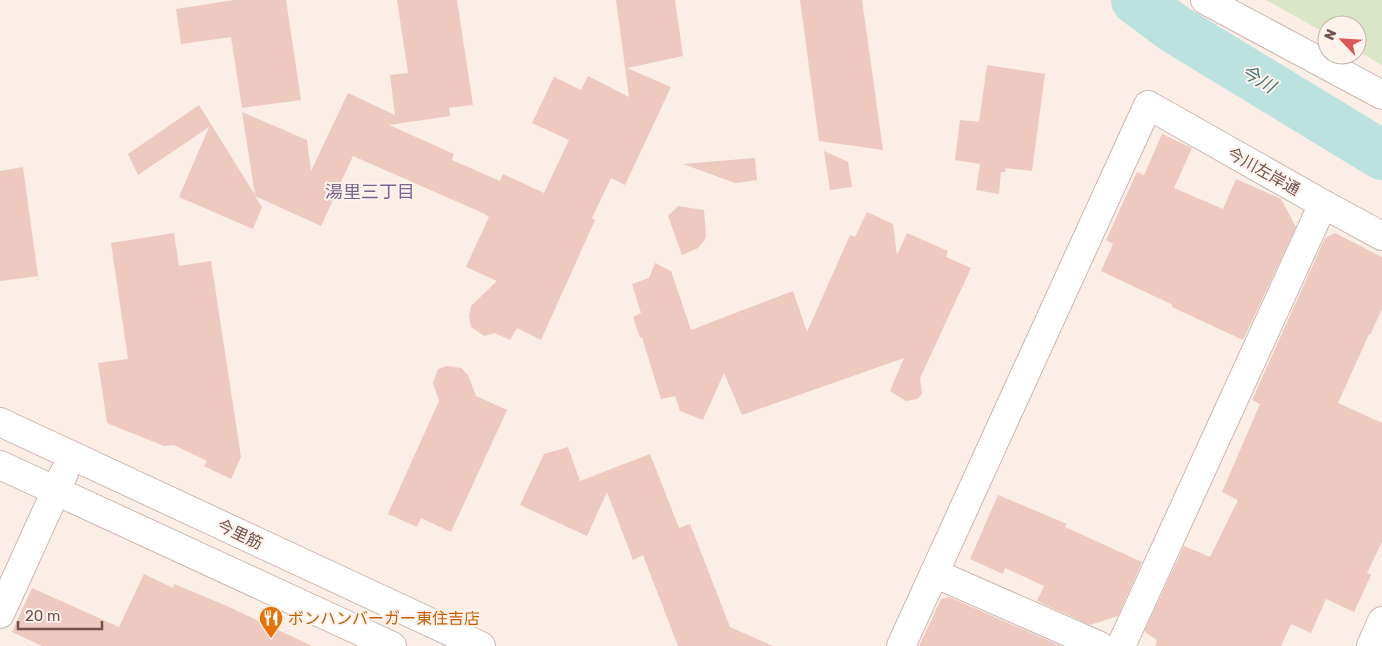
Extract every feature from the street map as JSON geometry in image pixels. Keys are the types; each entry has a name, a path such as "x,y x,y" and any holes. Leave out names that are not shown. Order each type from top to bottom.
{"street":[{"path":"1205,0 1382,96"},
{"name":"今川左岸通","path":"934,573 1148,106 1382,236"},
{"path":"1121,646 1323,204"},
{"name":"今里筋","path":"0,422 481,646"},
{"path":"0,614 72,456"},
{"path":"0,465 392,646"},
{"path":"901,646 934,573 1100,646"},
{"path":"1371,646 1382,621"}],"green space":[{"path":"1266,0 1382,0 1382,65 1367,57 1367,15 1317,15 1317,28"}],"building":[{"path":"234,0 286,0 301,100 242,108 231,37 181,44 176,9"},
{"path":"397,0 457,0 473,105 449,108 450,116 389,125 454,154 452,160 500,181 503,174 544,193 569,140 532,123 554,77 581,90 588,76 629,97 616,0 675,0 683,56 627,68 671,87 625,185 611,178 592,218 595,220 541,340 517,328 510,340 495,333 484,336 471,327 469,317 471,306 497,281 466,267 489,217 485,214 353,156 321,226 255,196 262,207 253,229 179,197 209,127 138,175 128,154 199,105 255,195 242,112 307,140 311,171 348,93 395,115 390,75 408,73"},
{"path":"800,0 862,0 883,150 819,141"},
{"path":"987,65 1045,74 1032,171 1006,168 1005,172 1001,172 999,194 976,190 980,164 955,160 960,120 979,122"},
{"path":"1162,134 1192,148 1174,188 1223,209 1236,179 1281,199 1296,227 1243,340 1101,271 1113,244 1106,240 1137,172 1144,175"},
{"path":"824,151 848,162 852,187 830,190"},
{"path":"755,158 757,180 735,183 683,164"},
{"path":"23,167 38,276 0,281 0,171"},
{"path":"678,206 704,210 706,237 698,248 682,255 668,216"},
{"path":"867,212 893,224 897,255 907,233 948,251 946,257 971,268 920,378 922,394 917,399 906,401 890,391 904,358 742,415 724,373 703,420 680,411 675,396 661,399 642,337 640,338 633,317 641,313 632,284 649,278 655,263 671,271 691,330 793,291 807,332 850,235 855,237"},
{"path":"174,233 179,266 211,261 241,457 231,479 204,466 207,461 174,445 164,446 107,423 98,363 128,359 111,243"},
{"path":"1335,233 1382,257 1382,309 1338,403 1382,423 1382,542 1367,573 1371,575 1354,612 1326,599 1311,633 1291,624 1281,646 1155,646 1157,640 1146,633 1145,630 1184,546 1210,557 1238,500 1222,492 1260,404 1252,400 1325,238"},
{"path":"447,366 461,368 468,375 476,396 507,410 451,532 421,518 417,527 388,514 439,401 433,383 438,369"},
{"path":"568,447 580,481 650,454 679,528 690,524 730,627 773,646 678,646 643,555 633,560 607,492 587,536 520,505 544,454"},
{"path":"998,495 1067,524 1065,527 1142,562 1118,616 1090,625 1037,601 1044,586 1005,568 1003,574 970,559"},
{"path":"144,574 173,588 174,584 227,606 312,646 42,646 12,632 32,588 119,627"},
{"path":"949,597 1061,646 919,646 941,599"}],"waterway":[{"name":"今川","path":"1136,0 1175,29 1382,155"}],"place":[{"name":"ボンハンバーガー東住吉店","path":"271,639"}],"district":[{"name":"湯里三丁目","path":"370,192"}]}
